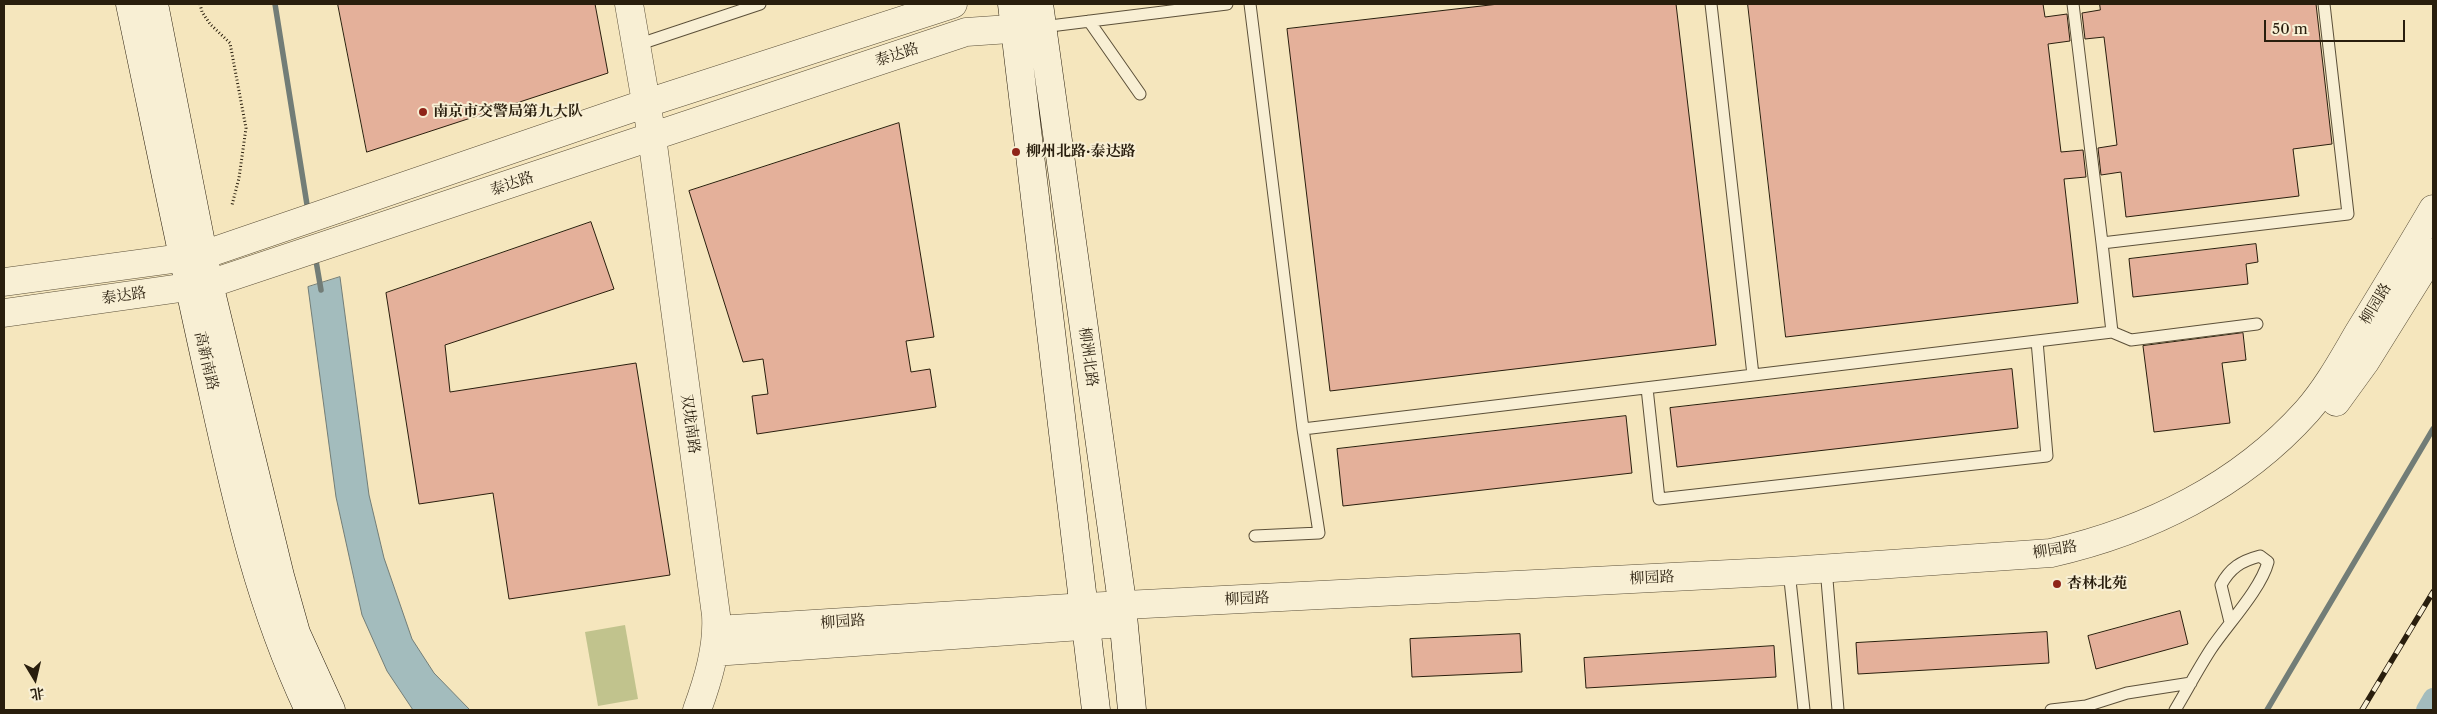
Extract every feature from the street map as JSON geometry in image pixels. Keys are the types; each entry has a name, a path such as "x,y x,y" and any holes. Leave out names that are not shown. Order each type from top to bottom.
{"street":[{"name":"高新南路","path":"130,4 193,256 244,531 276,636 309,710"},
{"name":"高新南路","path":"154,4 193,256"},
{"name":"双垅南路","path":"629,4 652,137 715,641 697,710"},
{"name":"泰达路","path":"4,282 193,256 336,211 647,103 953,4"},
{"name":"泰达路","path":"4,313 199,285 341,241 966,32 1013,17 1041,15"},
{"name":"柳洲北路","path":"1041,15 1123,614 1132,710"},
{"path":"1013,17 1096,710"},
{"name":"柳园路","path":"715,641 1123,614 1790,579 2051,553 2089,544 2126,532 2212,490 2253,463 2308,409 2333,376 2433,209"},
{"name":"柳园路","path":"1826,576 2060,566 2131,547 2181,525 2222,503 2283,458 2309,434 2334,405 2365,362 2433,253"},
{"name":"高新南路","path":"199,285 296,633 331,710"}],"lane":[{"path":"637,45 760,4"},
{"path":"1041,15 1089,21 1227,4"},
{"path":"1250,4 1319,533 1255,536"},
{"path":"1711,4 1753,375"},
{"path":"2073,4 2112,332"},
{"path":"2102,243 2348,214 2324,4"},
{"path":"1089,21 1140,94"},
{"path":"1304,429 2112,332 2131,340 2257,324"},
{"path":"1647,388 1659,499 2048,456 2037,341"},
{"path":"2175,710 2230,622 2265,573 2268,562 2260,556 2244,560 2228,571 2220,585 2230,622"},
{"path":"1826,576 1838,710"},
{"path":"1790,579 1804,710"},
{"path":"2051,710 2086,706 2127,692 2191,683"}],"path":[{"path":"200,4 202,12 210,24 230,43 246,128 239,178 232,205"}],"green space":[{"path":"625,625 638,699 598,706 585,632"}],"water":[{"path":"340,277 369,495 384,558 412,639 434,673 470,710 413,710 387,671 362,615 336,497 308,287"}],"building":[{"name":"南京市交警局第九大队","path":"338,4 595,4 608,73 367,152"},
{"path":"1499,4 1676,4 1716,345 1330,391 1287,29"},
{"path":"1748,4 2043,4 2045,17 2067,14 2070,41 2048,44 2061,152 2083,150 2086,177 2064,179 2078,303 1786,337"},
{"path":"2100,4 2316,4 2332,144 2293,149 2299,196 2126,217 2121,172 2101,175 2098,148 2117,145 2104,37 2085,39 2082,13 2100,10"},
{"path":"899,123 934,337 906,341 911,372 930,369 936,407 757,434 752,396 768,394 763,359 743,362 689,191"},
{"path":"591,222 614,289 445,345 450,392 636,363 670,575 509,599 493,493 419,504 386,293"},
{"path":"2256,244 2258,262 2246,264 2248,284 2133,297 2129,259"},
{"path":"2243,333 2246,360 2222,363 2230,423 2154,432 2143,346"},
{"path":"2012,369 2018,428 1677,467 1670,408"},
{"path":"1626,416 1632,473 1343,506 1337,449"},
{"path":"2180,611 2188,644 2096,669 2088,636"},
{"path":"2047,632 2049,663 1858,674 1856,643"},
{"path":"1520,634 1522,672 1412,677 1410,639"},
{"path":"1774,646 1776,677 1586,688 1584,658"}],"waterway":[{"path":"275,4 308,211"},
{"path":"315,255 321,290"},
{"path":"2267,710 2433,429"},
{"path":"2426,710 2433,698"}],"railway":[{"path":"2362,710 2433,592"}],"place":[{"name":"南京市交警局第九大队","path":"423,112"},
{"name":"柳州北路·泰达路","path":"1016,152"},
{"name":"杏林北苑","path":"2057,584"}]}
